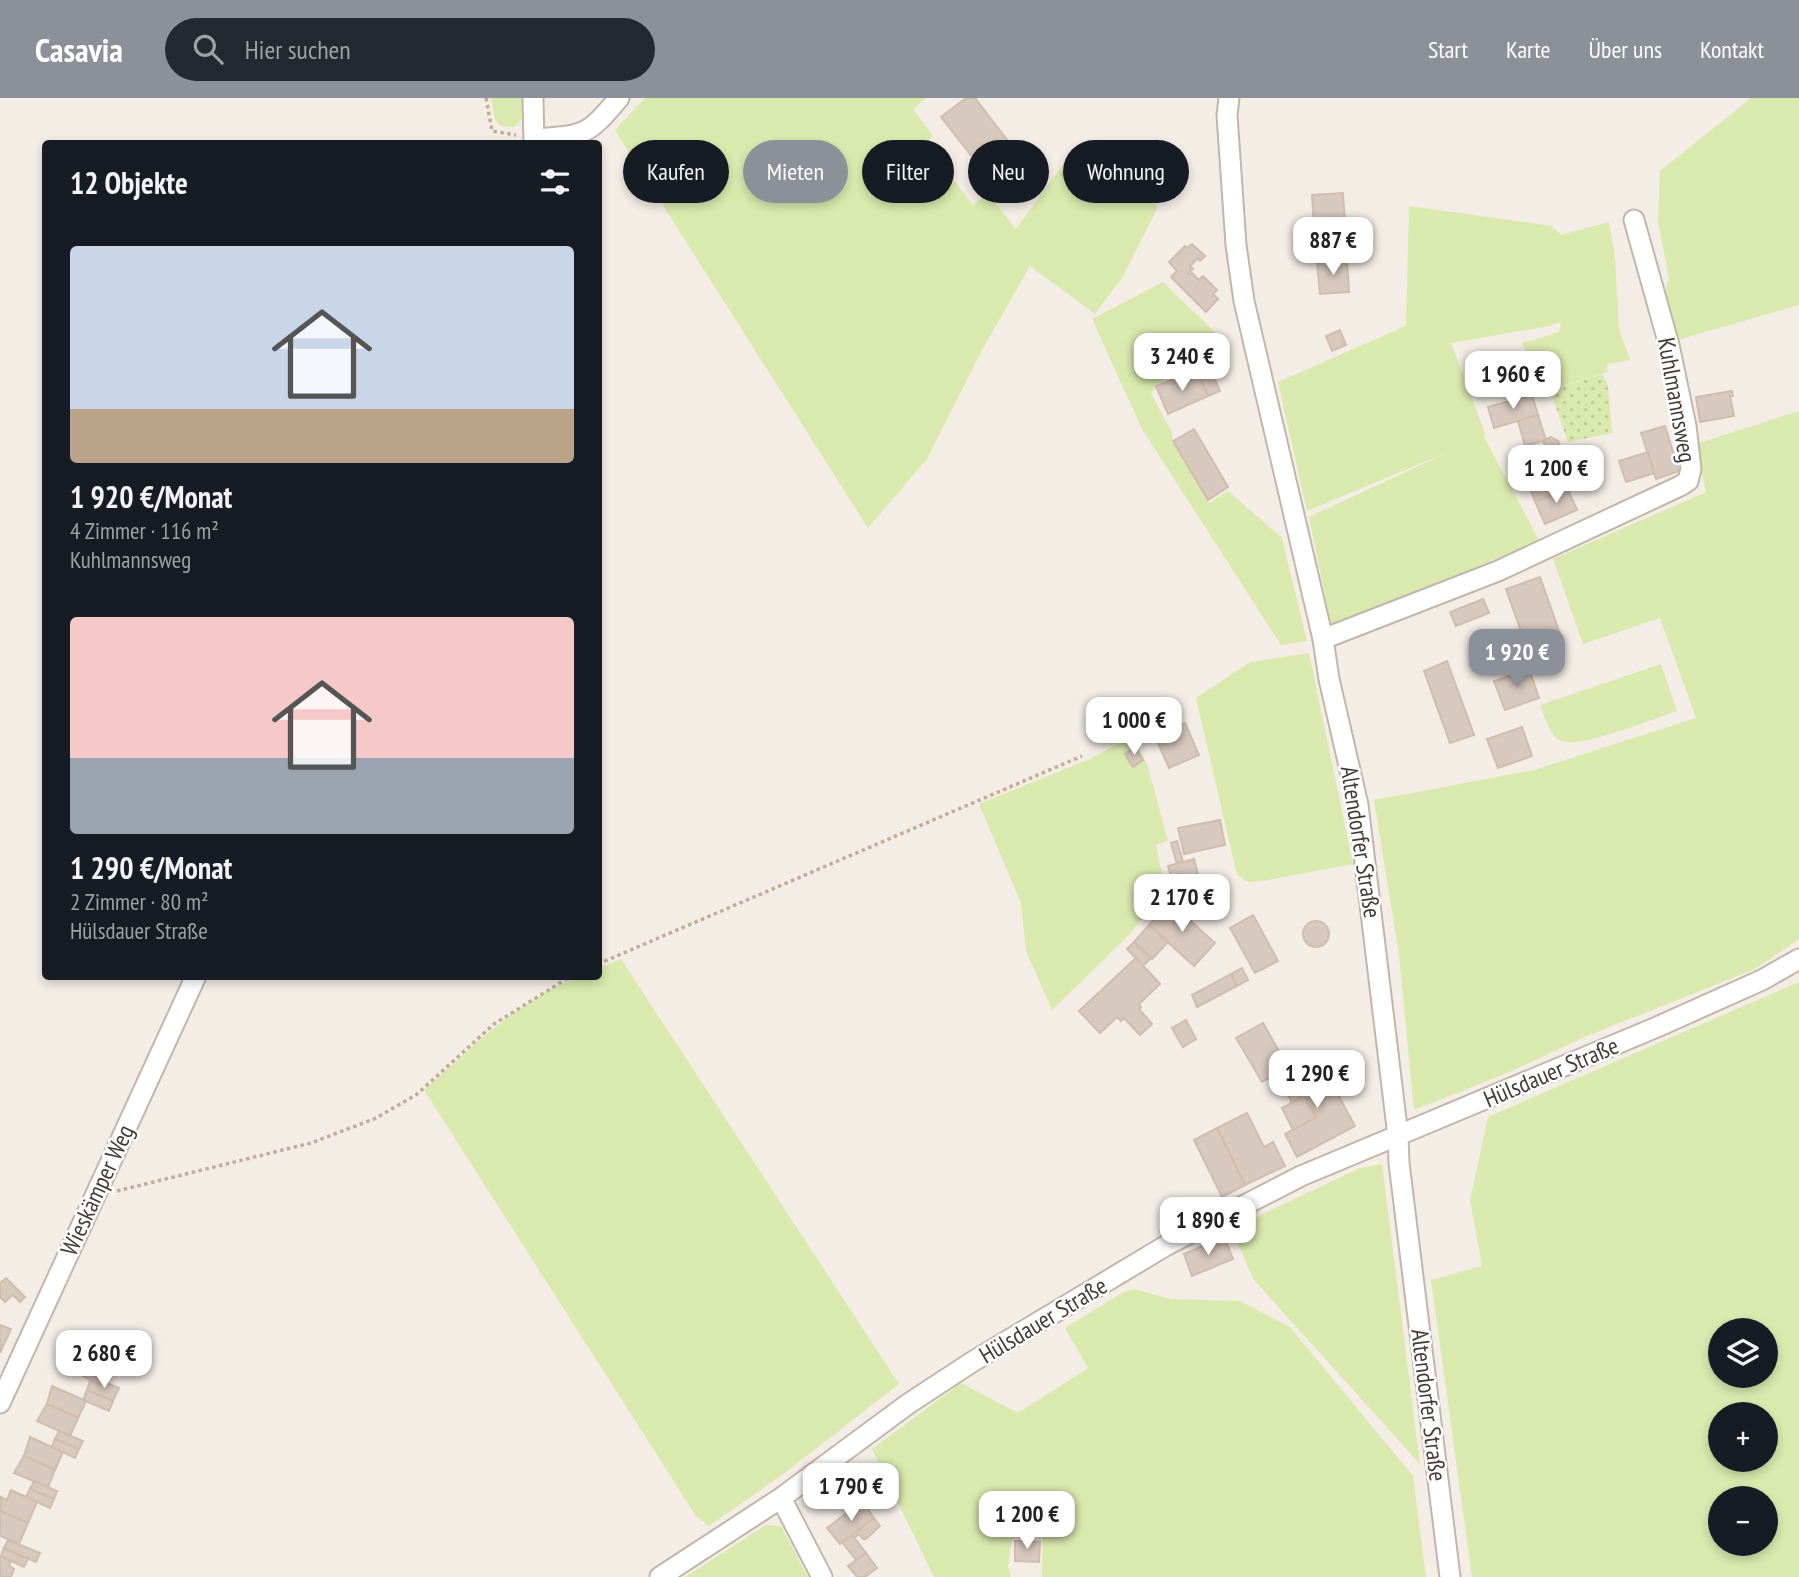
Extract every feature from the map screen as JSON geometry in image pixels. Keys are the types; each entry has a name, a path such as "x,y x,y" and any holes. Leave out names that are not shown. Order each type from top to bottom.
{"street":[{"path":"533,98 535,140"},
{"path":"542,140 579,135 595,125 619,98"},
{"name":"Altendorfer Straße","path":"1216,98 1228,107 1236,244 1244,302 1323,639 1329,679 1358,804 1368,869 1399,1163 1450,1577"},
{"name":"Kuhlmannsweg","path":"1323,639 1498,571 1688,481 1691,470 1686,426 1669,345 1634,220"},
{"name":"Hülsdauer Straße","path":"660,1577 780,1498 908,1404 972,1362 1167,1245 1301,1176 1657,1027 1762,980 1799,959"},
{"name":"Wieskämper Weg","path":"0,1403 194,980"},
{"path":"780,1498 822,1577"}],"path":[{"path":"486,98 492,131 531,140"},
{"path":"602,962 1082,756"},
{"path":"97,1190 113,1192 311,1143 374,1119 416,1095 495,1024 565,980"}],"green space":[{"path":"491,98 524,98 522,118 514,127 500,126 495,120"},
{"path":"645,98 926,98 913,109 933,136 928,140 862,140 862,203 954,203 954,180 968,198 968,203 995,203 1016,229 1035,203 1049,203 1049,183 1063,164 1063,203 1152,203 1158,207 1122,278 1095,314 1030,266 982,350 927,459 868,528 661,203 729,203 729,140 623,140 623,143 615,130"},
{"path":"1751,98 1799,98 1799,305 1677,340 1664,295 1669,278 1658,222 1660,171"},
{"path":"1409,206 1552,226 1561,235 1609,222 1615,256 1619,329 1630,360 1607,364 1608,372 1544,391 1522,343 1559,332 1561,322 1451,343 1485,433 1484,437 1539,540 1426,589 1331,624 1309,517 1453,450 1307,511 1278,382 1406,326"},
{"path":"1163,282 1216,333 1209,357 1167,377 1151,393 1172,433 1173,441 1209,503 1228,491 1282,538 1307,641 1281,645 1142,429 1092,319"},
{"path":"1602,374 1608,385 1612,433 1568,442 1550,390"},
{"path":"1799,411 1799,939 1755,969 1587,1036 1505,1074 1414,1110 1399,955 1374,800 1534,770 1696,718 1660,618 1583,644 1553,559 1706,492 1696,444"},
{"path":"1309,653 1353,864 1248,882 1237,875 1196,698 1250,662"},
{"path":"1661,664 1677,711 1585,741 1562,741 1551,731 1540,705"},
{"path":"1131,736 1147,764 1168,840 1156,845 1165,887 1130,934 1052,1010 1026,951 1021,903 979,804 1092,758"},
{"path":"621,959 899,1384 786,1472 709,1526 696,1516 424,1090 513,1013 554,987 571,980 602,980 602,967"},
{"path":"1799,982 1799,1577 1472,1577 1431,1280 1482,1266 1470,1200 1488,1117"},
{"path":"1382,1164 1420,1464 1254,1280 1231,1229 1360,1168"},
{"path":"1134,1289 1171,1299 1240,1301 1290,1327 1413,1476 1426,1577 1042,1577 1043,1519 1027,1527 1012,1540 1008,1567 1011,1577 934,1577 872,1449 961,1383 1018,1413 1088,1368 1065,1328 1122,1293"},
{"path":"766,1525 781,1526 808,1577 685,1577"}],"building":[{"path":"966,98 975,98 1007,140 968,140 968,152 941,117"},
{"path":"1343,193 1345,224 1314,226 1312,195"},
{"path":"1361,225 1363,256 1346,256 1345,226"},
{"path":"1192,244 1205,256 1200,261 1198,258 1190,266 1193,269 1188,273 1192,273 1199,280 1203,276 1217,290 1213,294 1218,299 1206,312 1171,277 1177,271 1169,262 1185,246 1187,248"},
{"path":"1347,260 1349,292 1320,294 1317,262"},
{"path":"1340,330 1346,345 1332,351 1326,336"},
{"path":"1208,364 1220,391 1208,396 1198,374 1171,385 1169,381"},
{"path":"1198,374 1208,396 1168,414 1156,386 1169,381 1171,385"},
{"path":"1732,391 1733,396 1730,396 1734,416 1700,422 1696,397"},
{"path":"1532,395 1538,415 1494,428 1488,407"},
{"path":"1538,415 1546,440 1525,446 1518,421"},
{"path":"1665,426 1679,471 1656,479 1641,433"},
{"path":"1194,429 1228,487 1208,500 1173,441"},
{"path":"1551,437 1558,441 1578,487 1569,491 1561,473 1557,474 1543,441"},
{"path":"1648,452 1654,473 1626,482 1619,461"},
{"path":"1564,481 1566,485 1552,491 1554,494 1536,501 1534,499 1530,489 1547,482 1550,488"},
{"path":"1566,485 1577,510 1545,524 1534,499 1536,501 1554,494 1552,491"},
{"path":"1540,577 1563,642 1529,654 1506,589"},
{"path":"1483,599 1489,613 1456,626 1450,612"},
{"path":"1447,661 1474,735 1450,743 1424,671"},
{"path":"1529,669 1539,698 1505,710 1494,681"},
{"path":"1185,723 1199,755 1169,768 1155,736"},
{"path":"1522,727 1532,756 1498,768 1487,739"},
{"path":"1135,747 1143,760 1133,767 1125,754"},
{"path":"1220,820 1225,845 1184,854 1178,828"},
{"path":"1177,841 1183,862 1177,864 1171,843"},
{"path":"1194,859 1203,895 1189,898 1184,878 1181,879 1179,874 1171,876 1168,866"},
{"path":"1205,895 1207,902 1191,906 1189,898"},
{"path":"1170,902 1215,943 1194,966 1149,925"},
{"path":"1253,915 1278,961 1255,973 1230,928"},
{"path":"1316,921 1325,925 1329,934 1325,943 1316,947 1307,943 1303,934 1307,925"},
{"path":"1149,925 1168,942 1152,959 1134,942"},
{"path":"1134,942 1151,958 1143,966 1127,949"},
{"path":"1136,958 1160,984 1139,1004 1139,1009 1152,1024 1140,1035 1124,1018 1121,1021 1117,1017 1100,1033 1079,1011"},
{"path":"1242,968 1248,980 1237,986 1231,974"},
{"path":"1231,974 1237,986 1197,1007 1192,995"},
{"path":"1186,1020 1196,1039 1183,1047 1172,1028"},
{"path":"1263,1023 1288,1067 1262,1082 1236,1038"},
{"path":"1321,1063 1355,1126 1297,1157 1285,1134 1316,1117 1304,1096 1292,1103 1283,1084"},
{"path":"1304,1096 1316,1117 1293,1130 1282,1108"},
{"path":"1247,1113 1264,1147 1273,1142 1285,1166 1245,1185 1217,1128"},
{"path":"1217,1128 1245,1185 1222,1197 1194,1140"},
{"path":"1224,1237 1233,1259 1192,1276 1184,1254"},
{"path":"6,1278 25,1297 20,1302 13,1295 5,1302 0,1297 0,1283"},
{"path":"0,1325 11,1329 0,1353"},
{"path":"85,1341 101,1348 99,1353 106,1356 104,1360 111,1360 100,1385 74,1371 79,1359 76,1358"},
{"path":"90,1381 100,1385 102,1381 119,1388 113,1401 87,1390"},
{"path":"52,1386 86,1401 78,1418 47,1404"},
{"path":"87,1390 113,1401 109,1411 83,1400"},
{"path":"47,1404 78,1418 70,1436 37,1421"},
{"path":"59,1431 83,1441 79,1449 55,1439"},
{"path":"30,1437 63,1452 55,1470 24,1456"},
{"path":"55,1439 79,1449 75,1458 52,1447"},
{"path":"24,1456 55,1470 48,1487 14,1473"},
{"path":"34,1481 57,1491 54,1499 30,1489"},
{"path":"30,1489 54,1499 50,1508 26,1497"},
{"path":"11,1490 37,1502 28,1523 0,1511 1,1497 7,1500"},
{"path":"862,1501 874,1518 840,1544 827,1528"},
{"path":"0,1511 28,1523 19,1544 0,1536"},
{"path":"874,1518 880,1526 866,1539 859,1534 854,1538 852,1535"},
{"path":"852,1535 866,1553 856,1560 842,1542"},
{"path":"8,1540 40,1553 36,1562 4,1548"},
{"path":"1015,1541 1040,1542 1039,1562 1015,1561"},
{"path":"4,1548 28,1559 24,1567 1,1556"},
{"path":"866,1553 877,1568 865,1577 857,1577 848,1566"},
{"path":"0,1556 11,1561 9,1566 14,1569 11,1577 0,1577"}]}
